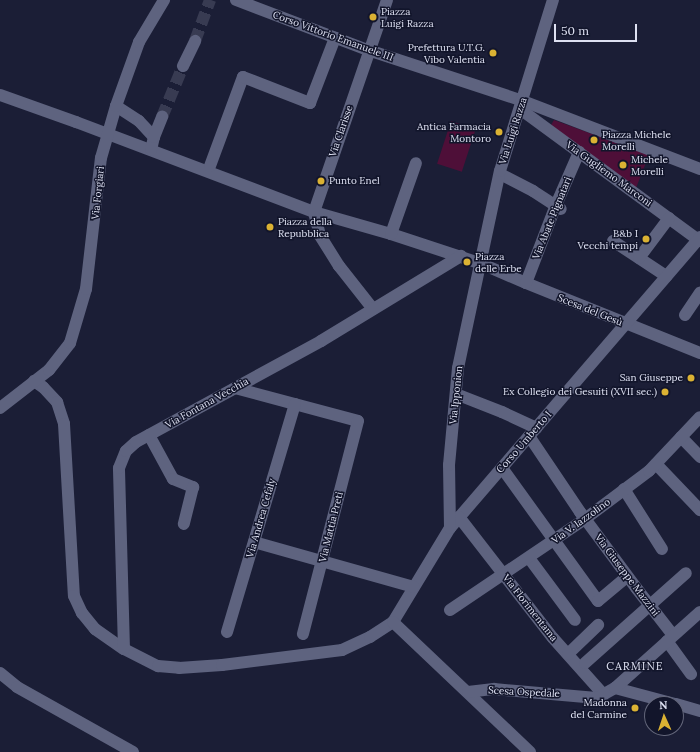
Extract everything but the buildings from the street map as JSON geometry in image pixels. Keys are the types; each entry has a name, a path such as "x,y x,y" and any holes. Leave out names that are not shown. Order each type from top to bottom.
{"street":[{"name":"Via Forgiari","path":"0,408 49,370 70,343 86,289 102,158 116,106 140,42 164,0"},
{"name":"Corso Vittorio Emanuele III","path":"236,0 335,38 700,169"},
{"name":"Via Clarisse","path":"314,212 387,0"},
{"name":"Via Luigi Razza","path":"482,264 500,174 553,0"},
{"path":"210,166 244,78 310,103 335,38"},
{"path":"184,66 194,41"},
{"name":"Scesa del Gesù","path":"0,95 76,122 314,212 461,256 700,353"},
{"name":"Via Gugliemo Marconi","path":"522,105 579,152 699,239"},
{"path":"116,106 139,121 154,138"},
{"path":"151,150 162,117"},
{"name":"Via Abate Pignatari","path":"526,283 559,207 579,152"},
{"path":"391,234 416,163"},
{"path":"500,174 559,207"},
{"path":"314,212 320,235 339,266 373,309"},
{"path":"639,258 669,218"},
{"name":"Corso Umberto I","path":"393,622 450,528 699,239"},
{"path":"612,241 666,276"},
{"name":"Via Fontana Vecchia","path":"124,649 119,468 126,452 136,442 321,341 461,256"},
{"name":"Via Ipponion","path":"450,528 449,465 458,368 482,264"},
{"path":"685,315 700,293"},
{"path":"34,381 43,387 57,402 64,424 74,596 82,613 95,629 124,649 158,666 178,668 222,665 342,650 370,637 393,622 530,752"},
{"path":"235,388 295,404"},
{"path":"456,394 502,412 533,432"},
{"name":"Via Mattia Preti","path":"295,404 358,421 304,634"},
{"name":"Via Andrea Cefaly","path":"227,632 295,404"},
{"name":"Via V. Iazzolino","path":"450,610 555,540 650,471 700,417"},
{"name":"Via Giuseppe Mazzini","path":"533,432 585,519 649,605 691,674"},
{"path":"149,435 173,479 193,488 184,524"},
{"path":"681,437 700,457"},
{"path":"656,464 700,510"},
{"path":"502,468 598,601 627,577"},
{"path":"624,489 662,549"},
{"name":"Via Florimentama","path":"459,517 553,638 604,695"},
{"path":"254,542 414,587"},
{"path":"529,558 575,620"},
{"path":"585,664 686,573"},
{"path":"604,695 615,688 699,614"},
{"path":"568,654 598,625"},
{"path":"0,673 17,687 133,752"},
{"path":"615,688 645,696"},
{"name":"Scesa Ospedale","path":"468,692 494,689 597,698 604,695"},
{"path":"684,707 700,711"}],"shaded area":[{"path":"554,120 649,155 636,188 551,125"},
{"path":"451,121 476,129 462,172 437,164"}],"tunnel":[{"path":"195,41 210,0"},
{"path":"162,117 183,66"}],"place":[{"name":"Piazza Luigi Razza","path":"373,17"},
{"name":"Prefettura U.T.G. Vibo Valentia","path":"493,53"},
{"name":"Antica Farmacia Montoro","path":"499,132"},
{"name":"Piazza Michele Morelli","path":"594,140"},
{"name":"Michele Morelli","path":"623,165"},
{"name":"Punto Enel","path":"321,181"},
{"name":"Piazza della Repubblica","path":"270,227"},
{"name":"B&b I Vecchi tempi","path":"646,239"},
{"name":"Piazza delle Erbe","path":"467,262"},
{"name":"San Giuseppe","path":"691,378"},
{"name":"Ex Collegio dei Gesuiti (XVII sec.)","path":"665,392"},
{"name":"Madonna del Carmine","path":"635,708"}],"district":[{"name":"CARMINE","path":"635,666"}]}
